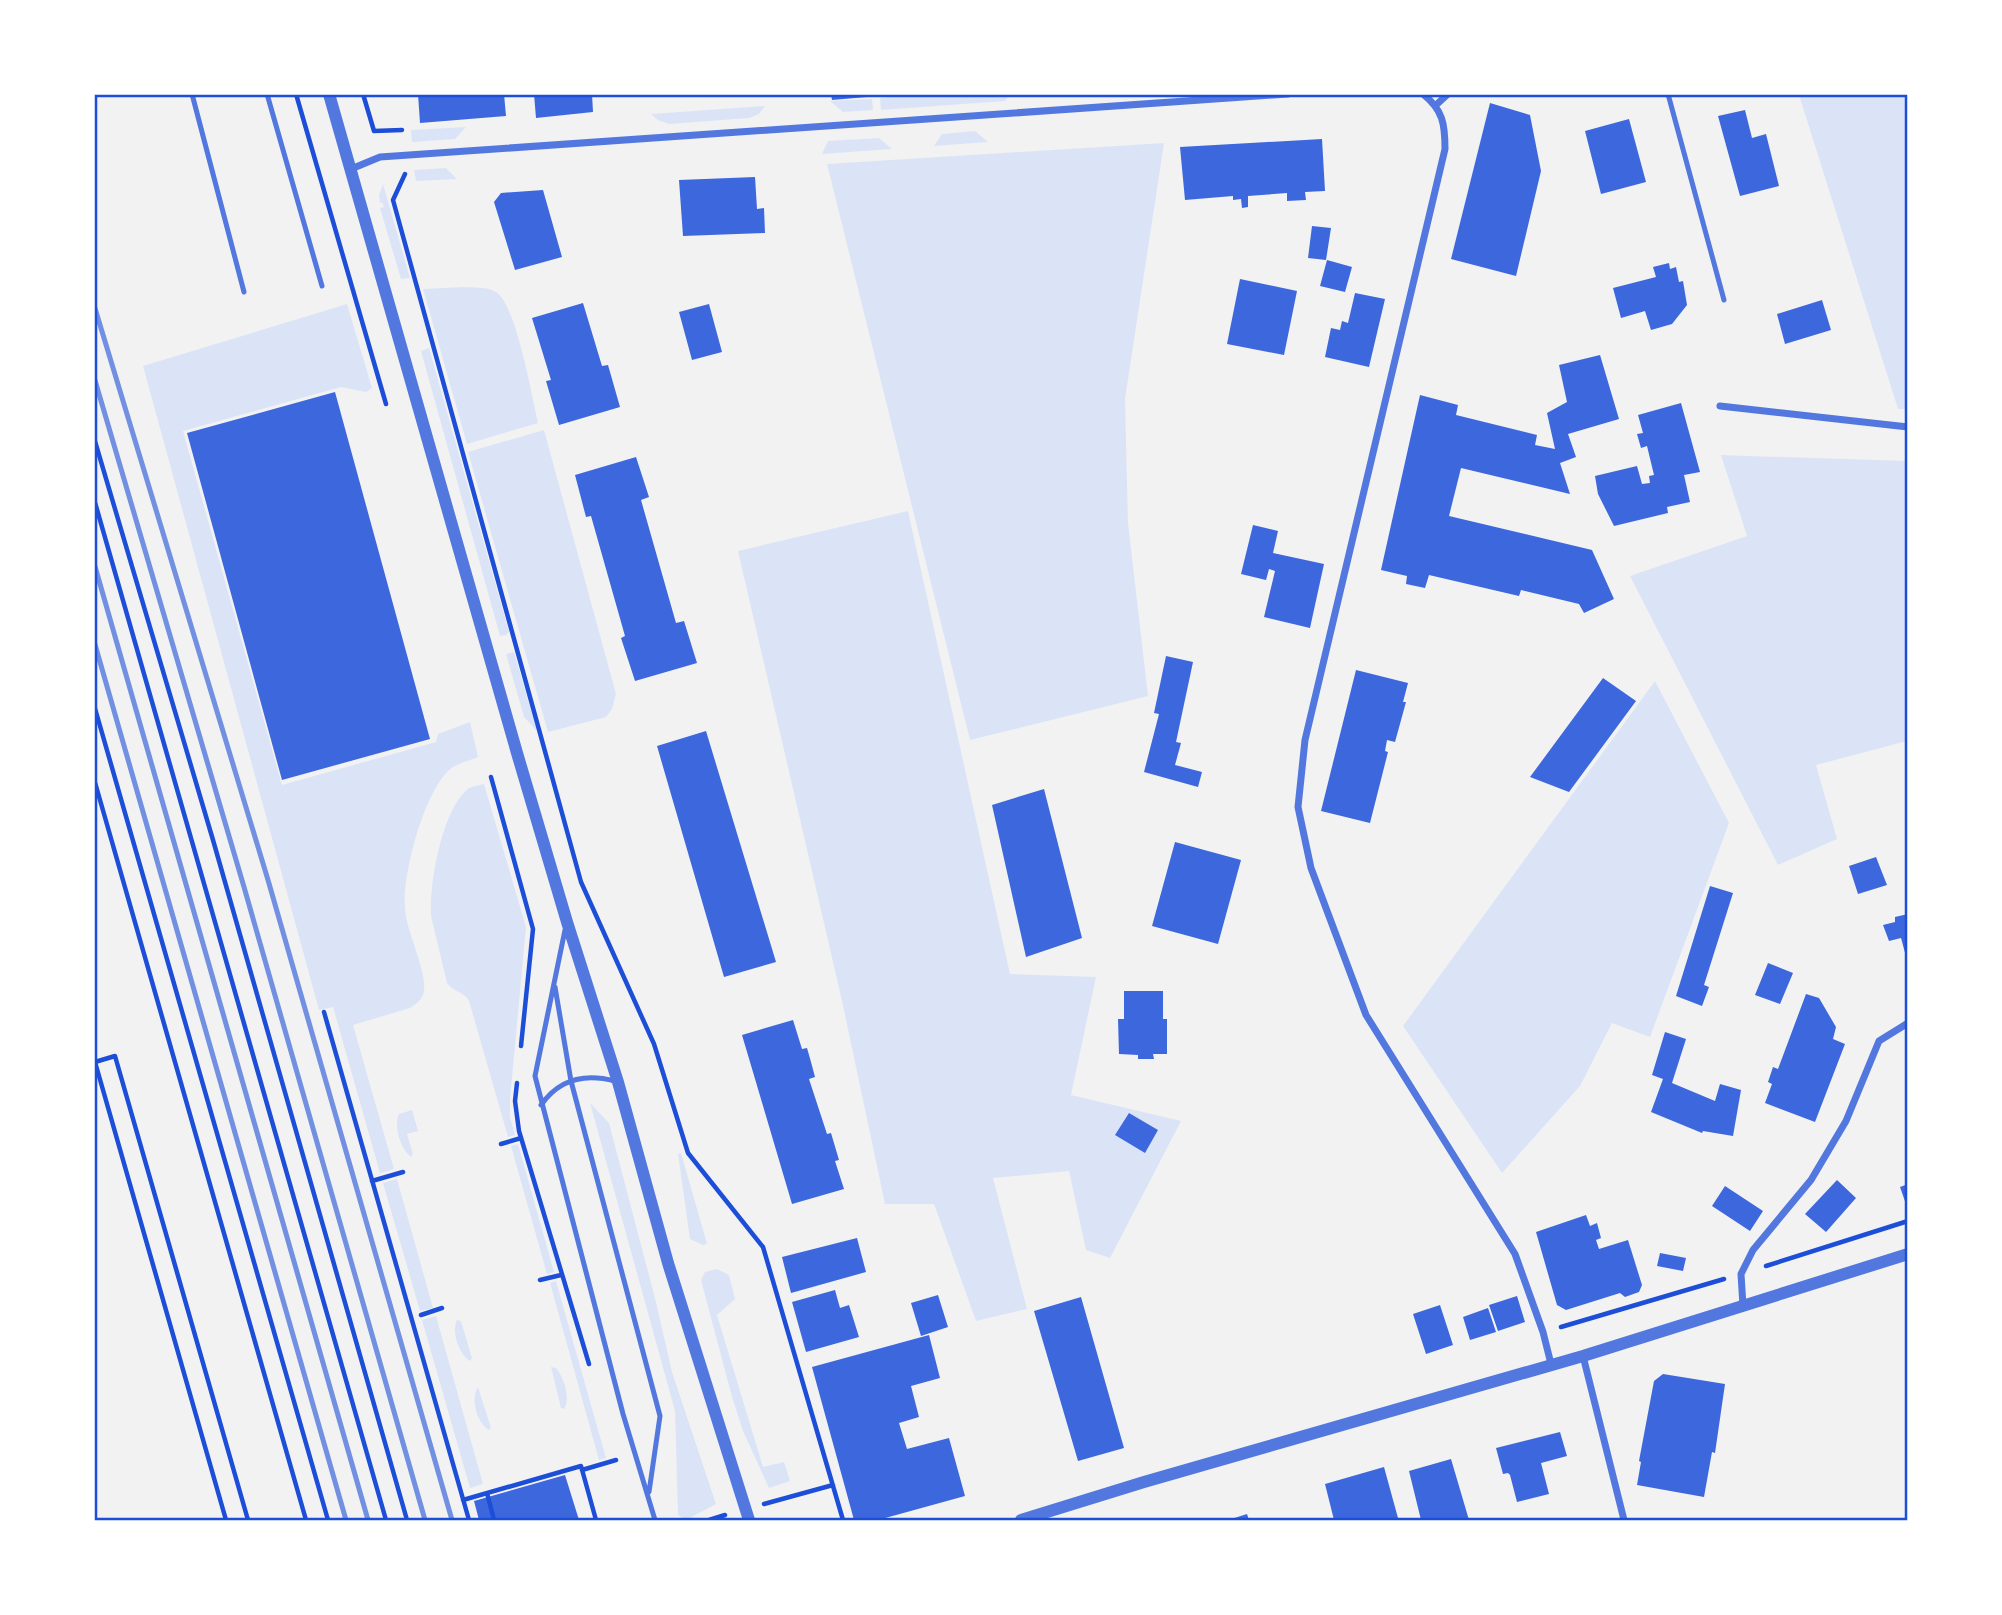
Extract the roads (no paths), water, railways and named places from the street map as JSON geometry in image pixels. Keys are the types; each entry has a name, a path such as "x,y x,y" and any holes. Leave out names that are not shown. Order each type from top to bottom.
{"street":[{"path":"329,94 567,922 618,1082 668,1263 747,1515"},
{"path":"351,169 380,157 1288,94"},
{"path":"1423,94 1436,105 1442,118 1446,149 1306,740 1298,807 1311,867 1366,1015 1515,1254 1543,1332 1551,1364"},
{"path":"1436,105 1448,94"},
{"path":"1720,406 1908,427"},
{"path":"1743,1306 1741,1274 1753,1250 1811,1180 1846,1121 1879,1041 1908,1023"},
{"path":"1021,1521 1157,1478 1583,1356 1908,1254"},
{"path":"1583,1356 1624,1521"}],"lane":[{"path":"191,94 244,292"},
{"path":"267,94 322,286"},
{"path":"1668,94 1724,300"},
{"path":"567,922 535,1076 623,1414 655,1521"},
{"path":"554,983 571,1081 660,1416 648,1495"},
{"path":"541,1105 549,1094 571,1081 598,1076 618,1082"}],"railway":[{"path":"94,305 268,880 452,1520"},
{"path":"94,377 244,887 425,1520"},
{"path":"94,563 368,1520"},
{"path":"94,641 346,1520"}]}
